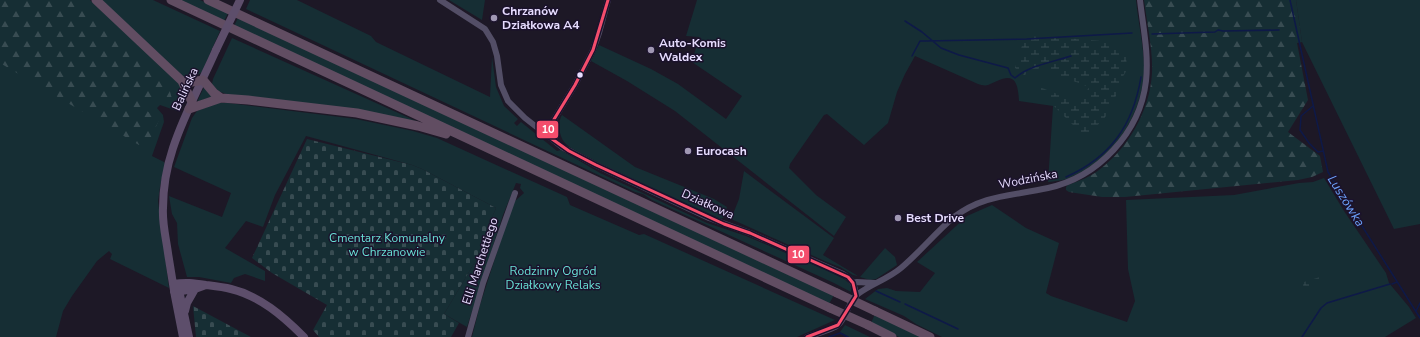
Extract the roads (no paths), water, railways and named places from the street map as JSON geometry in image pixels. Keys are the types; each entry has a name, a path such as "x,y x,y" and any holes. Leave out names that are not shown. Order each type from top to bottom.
{"highway":[{"path":"96,0 182,81 191,106 221,98 292,104 357,113 418,126 474,142"},
{"path":"171,0 892,337"},
{"path":"208,0 930,337"},
{"path":"182,81 192,82 203,80 214,93 221,98"}],"main road":[{"name":"Balińska","path":"183,337 165,192 167,171 173,147 240,0"},
{"path":"178,288 190,282 231,289 258,300 282,317 304,337"},
{"path":"178,288 195,289 206,285"},
{"name":"Balińska","path":"178,288 189,337"},
{"path":"185,318 187,303 195,289"}],"street":[{"name":"Działkowa","path":"440,0 485,29 493,42 497,56 500,85 508,101 525,118 569,151 719,222 750,233 843,274 853,283"},
{"path":"546,134 575,85 593,50 608,0"},
{"name":"Wodzińska","path":"808,337 838,325 856,296 902,267 935,234 969,207 989,198 1047,188 1067,182 1084,175 1113,150 1126,134 1136,116 1146,83 1146,53 1140,0"},
{"name":"Elli Marchettiego","path":"468,337 483,283 515,192"},
{"path":"856,296 853,283 878,283"}],"waterway":[{"name":"Luszówka","path":"1290,0 1328,172 1420,318"},
{"path":"905,21 922,32 941,48 959,55 1008,68 1011,75 1015,78 1042,64 1071,56"},
{"path":"1152,34 1215,32 1218,30 1279,30"},
{"path":"912,56 920,41 1027,39 1132,33"},
{"path":"1066,177 1096,160 1117,138 1126,124 1132,110 1141,77"},
{"path":"1313,106 1301,116 1300,130 1309,143 1318,152 1323,151"},
{"name":"Luszówka","path":"1392,284 1397,282"},
{"path":"1302,337 1321,308 1327,303 1390,284"},
{"path":"876,291 900,302"},
{"name":"Luszówka","path":"1416,311 1420,303"},
{"path":"905,304 958,329"},
{"path":"829,337 840,333 848,337"}],"place":[{"name":"Chrzanów Działkowa A4","path":"494,18"},
{"name":"Auto-Komis Waldex","path":"651,50"},
{"name":"Eurocash","path":"688,151"},
{"name":"Best Drive","path":"898,218"}],"park label":[{"name":"Cmentarz Komunalny w Chrzanowie","path":"387,245"},
{"name":"Rodzinny Ogród Działkowy Relaks","path":"553,278"}]}
